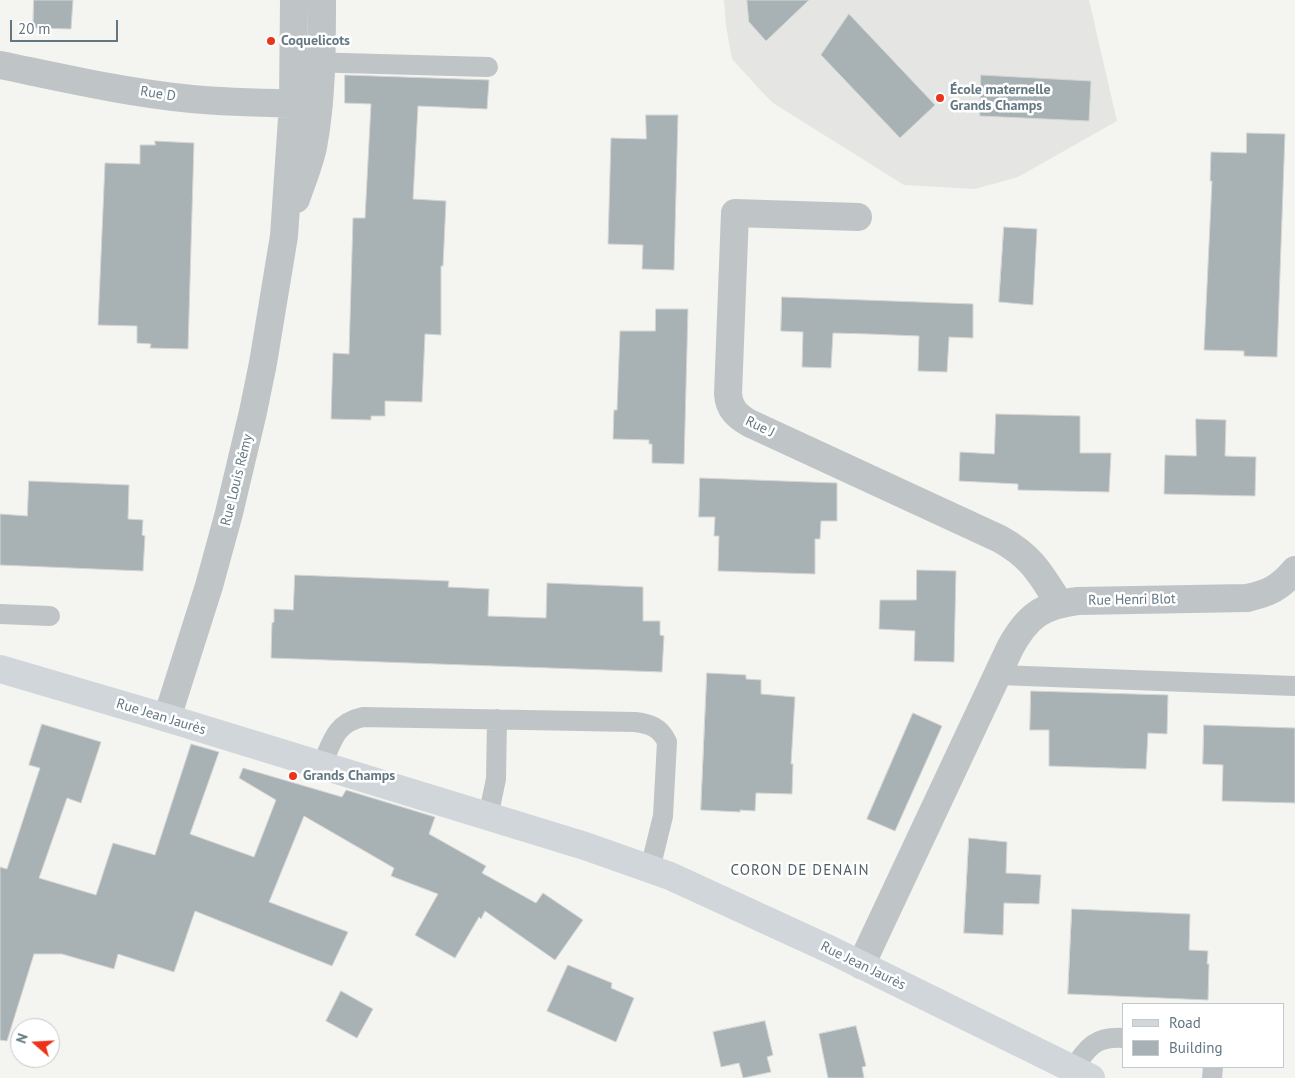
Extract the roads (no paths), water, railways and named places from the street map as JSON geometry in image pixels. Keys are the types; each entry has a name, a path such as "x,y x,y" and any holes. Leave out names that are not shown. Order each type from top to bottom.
{"main road":[{"name":"Rue Jean Jaurès","path":"0,669 167,718 602,852 670,876 861,966 1082,1074"}],"street":[{"name":"Rue Louis Rémy","path":"294,0 294,62 306,104"},
{"name":"Rue Louis Rémy","path":"167,718 209,586 238,477 260,379 306,104 322,63 322,0"},
{"name":"Rue D","path":"0,65 170,96 218,101 306,104"},
{"name":"Rue J","path":"858,217 735,213 728,394 730,404 737,415 749,423 1000,538 1026,556 1037,568 1059,603"},
{"name":"Rue Henri Blot","path":"861,966 998,675 1018,634 1028,621 1041,611 1059,603 1095,600 1247,598 1275,589 1295,570"}],"lane":[{"path":"294,62 488,67"},
{"path":"0,614 50,616"},
{"path":"998,675 1295,686"},
{"path":"322,766 335,734 352,719 363,717 635,722 648,724 657,728 667,742 663,816 650,869"},
{"path":"488,817 496,779 497,719"},
{"name":"Rue Jean Jaurès","path":"1082,1074 1090,1046 1100,1040 1112,1037 1122,1038"}],"place":[{"name":"Coquelicots","path":"271,41"},
{"name":"École maternelle Grands Champs","path":"940,98"},
{"name":"Grands Champs","path":"293,776"}],"district":[{"name":"CORON DE DENAIN","path":"800,871"}]}
